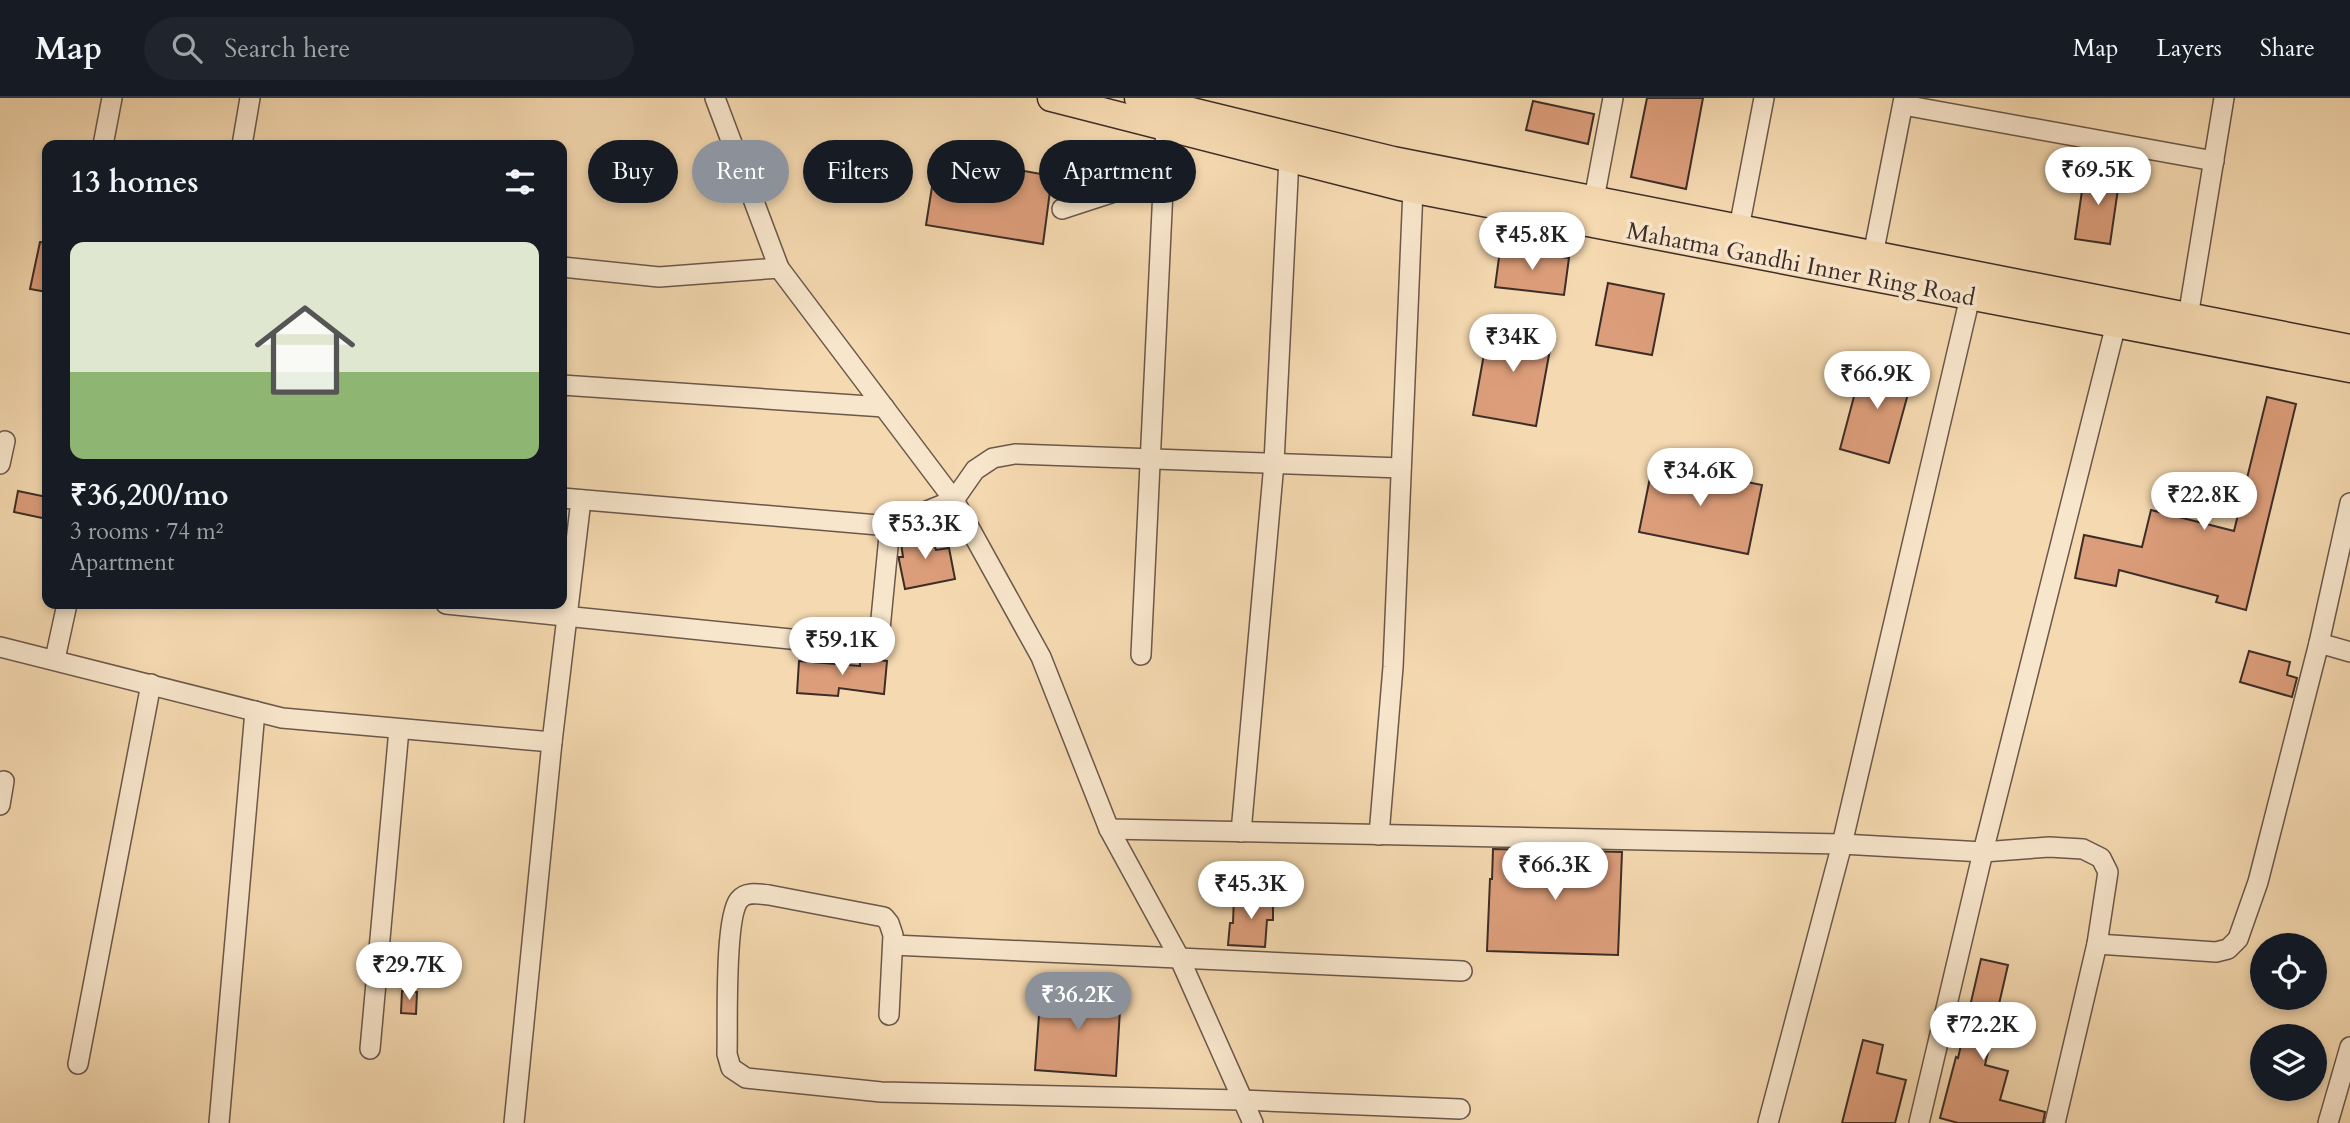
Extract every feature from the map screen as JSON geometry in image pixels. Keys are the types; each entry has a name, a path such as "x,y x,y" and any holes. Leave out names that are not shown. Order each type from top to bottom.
{"main road":[{"name":"Mahatma Gandhi Inner Ring Road","path":"1051,98 1413,189 2350,369"},
{"name":"Mahatma Gandhi Inner Ring Road","path":"1138,98 1393,160 2350,348"}],"street":[{"path":"104,140 112,98"},
{"path":"243,140 250,98"},
{"path":"715,98 779,268 954,500 1041,657 1109,829 1179,957 1253,1123"},
{"path":"1594,199 1613,98"},
{"path":"1739,228 1764,98"},
{"path":"2188,317 2224,98"},
{"path":"1873,255 1903,101 2214,160"},
{"path":"1165,140 1166,126"},
{"path":"1241,832 1274,463 1289,158"},
{"path":"1379,835 1393,667 1413,189"},
{"path":"1062,209 1080,203"},
{"path":"1141,656 1162,203"},
{"path":"567,268 659,277 779,268"},
{"path":"1768,1123 1842,844 1970,297"},
{"path":"1919,1123 1983,852 2116,324"},
{"path":"567,385 884,407"},
{"path":"0,464 5,441"},
{"path":"514,1123 567,617 571,498 890,526 954,500 975,470 993,458 1015,454 1401,468"},
{"path":"2097,944 2216,952 2228,949 2238,939 2258,882 2319,643 2350,503"},
{"path":"493,609 849,645 867,642 880,629 890,526"},
{"path":"55,659 66,609"},
{"path":"2319,643 2350,652"},
{"path":"0,647 282,718 552,742"},
{"path":"78,1063 151,684"},
{"path":"219,1123 255,711"},
{"path":"370,1049 399,729"},
{"path":"0,805 4,781"},
{"path":"1109,829 1842,844 1983,852 2049,847 2083,849 2101,858 2108,872 2097,944 2055,1123"},
{"path":"889,1014 893,935 884,917 751,893 740,898 733,912 730,933 727,1054 730,1068 746,1078 881,1091 1242,1100 1460,1109"},
{"path":"893,945 1462,971"},
{"path":"2328,1123 2350,1047"}],"building":[{"path":"1647,98 1703,98 1686,189 1631,177"},
{"path":"1533,101 1594,114 1588,144 1526,130"},
{"path":"2085,170 2120,175 2110,244 2075,239"},
{"path":"1025,171 1039,174 1039,203 1048,203 1043,244 926,225 929,203 1025,203"},
{"path":"40,242 42,242 42,291 30,289"},
{"path":"1500,250 1569,258 1564,295 1495,287"},
{"path":"1608,283 1664,294 1652,355 1596,345"},
{"path":"1490,321 1553,333 1536,426 1473,415"},
{"path":"1864,359 1914,372 1889,463 1840,449"},
{"path":"2267,397 2296,404 2246,610 2216,602 2218,596 2119,570 2116,586 2075,578 2084,535 2142,547 2151,510 2234,531"},
{"path":"1653,463 1762,485 1748,554 1639,532"},
{"path":"18,491 42,496 42,518 14,512"},
{"path":"928,526 936,550 949,548 955,579 905,589 899,560 899,557 903,557 901,543 913,541 910,532"},
{"path":"2249,651 2290,662 2287,675 2297,678 2292,697 2240,682"},
{"path":"860,658 887,661 884,694 839,688 838,696 797,693 799,661 860,666"},
{"path":"1493,849 1622,852 1618,955 1487,951"},
{"path":"1234,896 1273,897 1273,920 1267,920 1265,947 1228,945 1230,923 1233,923"},
{"path":"1981,959 2008,965 1985,1065 2008,1071 2000,1100 2045,1112 2043,1123 1958,1123 1940,1118 1956,1057 1958,1058"},
{"path":"1041,988 1121,993 1116,1076 1035,1070"},
{"path":"402,991 417,992 416,1014 401,1013"},
{"path":"1863,1040 1883,1045 1877,1073 1906,1080 1895,1123 1842,1123"}]}
